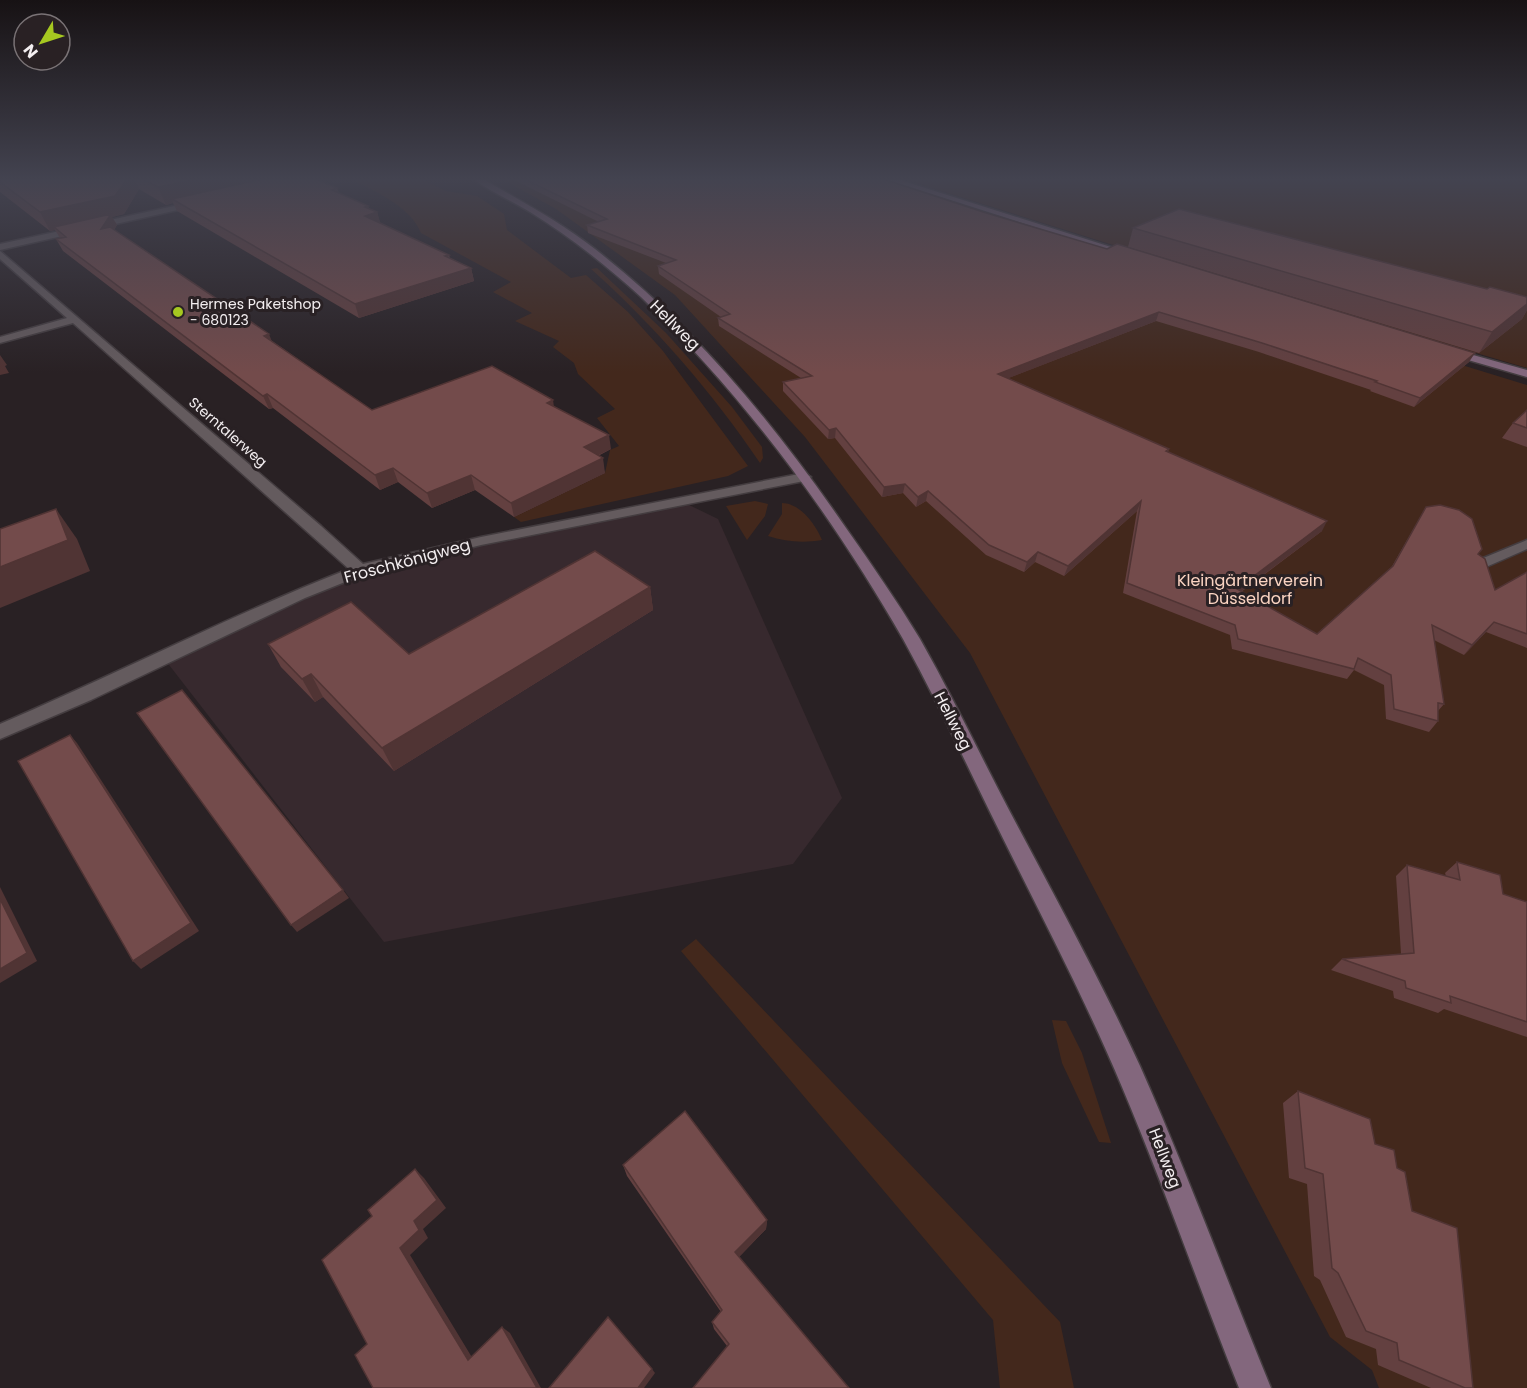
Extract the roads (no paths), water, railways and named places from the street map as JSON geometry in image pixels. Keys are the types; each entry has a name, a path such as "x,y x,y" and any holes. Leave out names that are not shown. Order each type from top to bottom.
{"main road":[{"name":"Hellweg","path":"580,244 647,296 726,376 804,477 912,640 1078,963 1146,1111 1255,1388"},
{"path":"1096,244 1145,259"},
{"path":"1439,348 1527,374"}],"street":[{"name":"Sterntalerweg","path":"0,254 316,528 360,570"},
{"path":"0,340 75,319"},
{"name":"Froschkönigweg","path":"0,732 299,594 360,570 481,541 804,477"},
{"path":"1481,564 1527,543"}],"place":[{"name":"Hermes Paketshop - 680123","path":"178,312"}],"park label":[{"name":"Kleingärtnerverein Düsseldorf","path":"1250,589"}]}
